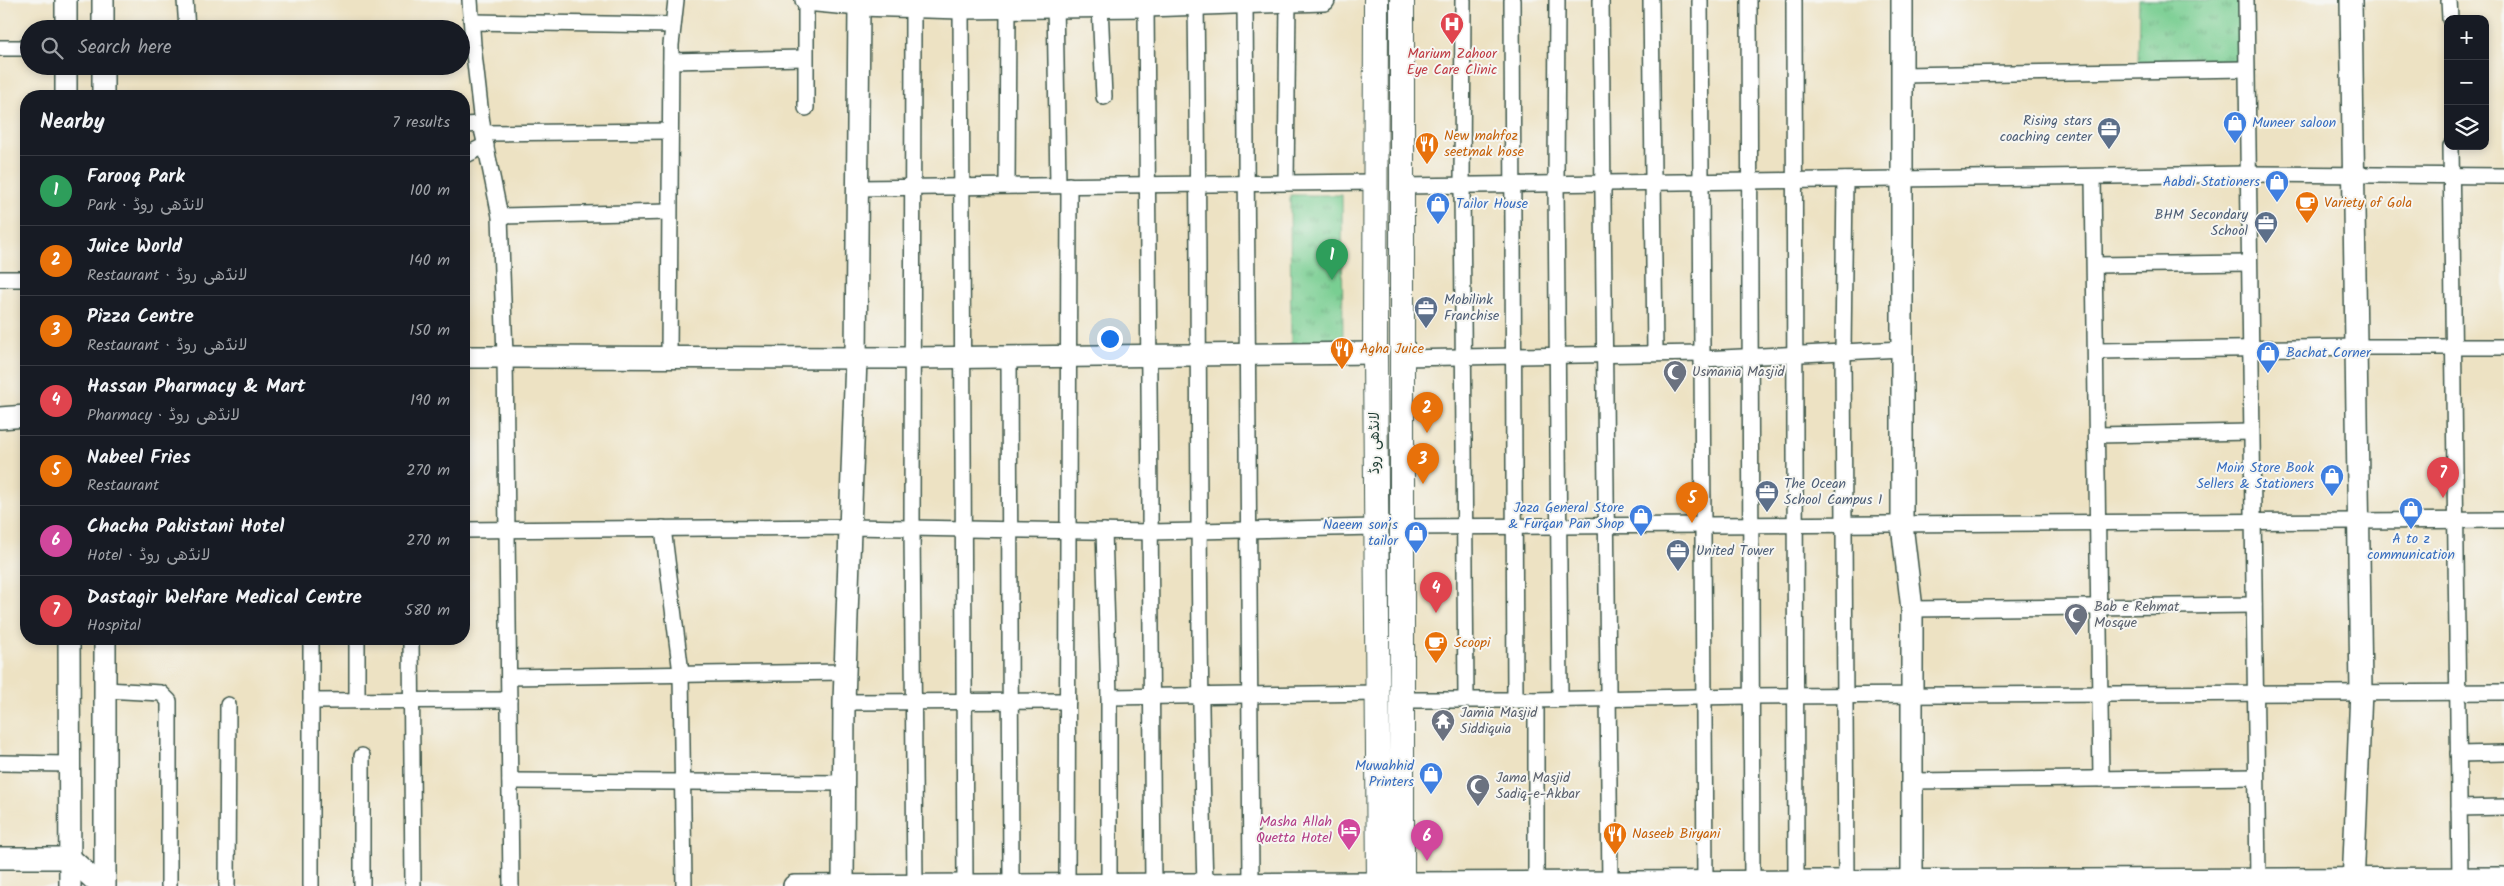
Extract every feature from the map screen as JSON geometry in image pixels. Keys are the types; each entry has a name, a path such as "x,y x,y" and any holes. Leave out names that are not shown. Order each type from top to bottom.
{"main road":[{"name":"لانڈھی روڈ","path":"1376,0 1375,354 1377,693 1390,885"},
{"name":"لانڈھی روڈ","path":"1390,885 1401,700 1402,0"}],"street":[{"path":"66,0 66,20"},
{"path":"103,0 103,20"},
{"path":"185,0 186,20"},
{"path":"470,0 472,22 470,32"},
{"path":"669,357 671,61 676,0"},
{"path":"806,108 806,58 811,0 858,5 961,8 1055,2 1146,6 1324,0"},
{"path":"1463,0 1462,185 1466,699"},
{"path":"1512,0 1515,700"},
{"path":"1557,0 1556,184 1560,699"},
{"path":"1601,0 1608,526 1610,884"},
{"path":"1651,0 1655,354"},
{"path":"1700,0 1705,884"},
{"path":"1749,0 1748,180 1752,884"},
{"path":"1794,0 1796,884"},
{"path":"1902,0 1902,525 1912,609 1912,883"},
{"path":"2246,0 2256,777 2266,881"},
{"path":"2351,0 2361,691 2353,883"},
{"path":"2449,0 2450,15"},
{"path":"1286,182 1288,1"},
{"path":"1055,2 1068,356 1067,885"},
{"path":"1251,884 1246,182 1253,2"},
{"path":"1196,4 1200,355 1199,696 1205,884"},
{"path":"843,886 844,702 856,358 858,5"},
{"path":"1100,5 1104,97"},
{"path":"913,6 911,187 915,886"},
{"path":"1007,186 1008,6"},
{"path":"1146,6 1153,885"},
{"path":"961,8 966,886"},
{"path":"472,22 673,25"},
{"path":"0,48 20,48"},
{"path":"671,61 806,58"},
{"path":"470,62 500,216 505,356 511,886"},
{"path":"1902,75 2246,69"},
{"path":"66,75 66,90"},
{"path":"103,75 103,90"},
{"path":"470,128 484,134 670,131"},
{"path":"470,149 484,134"},
{"path":"2451,150 2460,878"},
{"path":"1402,186 2247,174 2504,176"},
{"path":"2093,177 2101,779"},
{"path":"1845,180 1843,352 1846,881"},
{"path":"858,188 1246,182 1376,182"},
{"path":"500,216 669,212"},
{"path":"2094,265 2248,263"},
{"path":"0,279 20,279"},
{"path":"2096,351 2504,347"},
{"path":"1401,358 1606,354 1749,356 1902,349"},
{"path":"470,357 913,358 963,356 1375,354"},
{"path":"1009,356 1008,530 1011,701 1011,886"},
{"path":"0,418 20,416"},
{"path":"2097,435 2251,432"},
{"path":"1401,527 1795,526 2504,520"},
{"path":"470,530 850,527 1151,532 1376,527"},
{"path":"663,528 681,673 681,782 684,886"},
{"path":"1104,531 1110,697 1109,885"},
{"path":"1912,609 2254,605"},
{"path":"69,645 70,886"},
{"path":"103,886 104,645"},
{"path":"311,645 311,886"},
{"path":"357,701 358,645"},
{"path":"411,645 413,886"},
{"path":"509,676 845,672"},
{"path":"105,690 161,693 169,701 169,886"},
{"path":"1401,700 2361,691 2504,692"},
{"path":"1110,697 1377,693"},
{"path":"311,701 509,700"},
{"path":"1527,884 1536,710 1531,700"},
{"path":"844,702 1068,701"},
{"path":"227,886 228,705"},
{"path":"2458,754 2504,753"},
{"path":"362,756 362,886"},
{"path":"0,763 69,764"},
{"path":"1912,781 2256,777"},
{"path":"510,781 843,783"},
{"path":"2459,808 2504,807"},
{"path":"0,858 70,858 103,886"},
{"path":"794,886 1796,884 1846,881 1889,884 2266,881 2353,883 2434,882 2460,878 2504,878"}],"green space":[{"path":"2139,0 2246,0 2246,69 2138,70"},
{"path":"1290,195 1342,195 1343,348 1291,348"}],"place":[{"name":"Marium Zahoor Eye Care Clinic","path":"1452,45"},
{"name":"Muneer saloon","path":"2235,144"},
{"name":"Rising stars coaching center","path":"2109,150"},
{"name":"New mahfoz seetmak hose","path":"1427,165"},
{"name":"Aabdi Stationers","path":"2277,203"},
{"name":"Variety of Gola","path":"2307,224"},
{"name":"Tailor House","path":"1438,225"},
{"name":"BHM Secondary School","path":"2266,244"},
{"name":"Farooq Park","path":"1332,280"},
{"name":"Mobilink Franchise","path":"1426,329"},
{"name":"Agha Juice","path":"1342,370"},
{"name":"Bachat Corner","path":"2268,374"},
{"name":"Usmania Masjid","path":"1675,393"},
{"name":"Juice World","path":"1427,433"},
{"name":"Pizza Centre","path":"1423,484"},
{"name":"Moin Store Book Sellers & Stationers","path":"2332,497"},
{"name":"Dastagir Welfare Medical Centre","path":"2443,498"},
{"name":"The Ocean School Campus 1","path":"1767,513"},
{"name":"Nabeel Fries","path":"1692,523"},
{"name":"A to z communication","path":"2411,530"},
{"name":"Jaza General Store & Furqan Pan Shop","path":"1641,537"},
{"name":"Naeem son’s tailor","path":"1416,554"},
{"name":"United Tower","path":"1678,572"},
{"name":"Hassan Pharmacy & Mart","path":"1436,613"},
{"name":"Bab e Rehmat Mosque","path":"2076,636"},
{"name":"Scoopi","path":"1436,664"},
{"name":"Jamia Masjid Siddiquia","path":"1443,742"},
{"name":"Muwahhid Printers","path":"1431,795"},
{"name":"Jama Masjid Sadiq-e-Akbar","path":"1478,807"},
{"name":"Masha Allah Quetta Hotel","path":"1349,851"},
{"name":"Naseeb Biryani","path":"1615,855"},
{"name":"Chacha Pakistani Hotel","path":"1427,861"}]}
